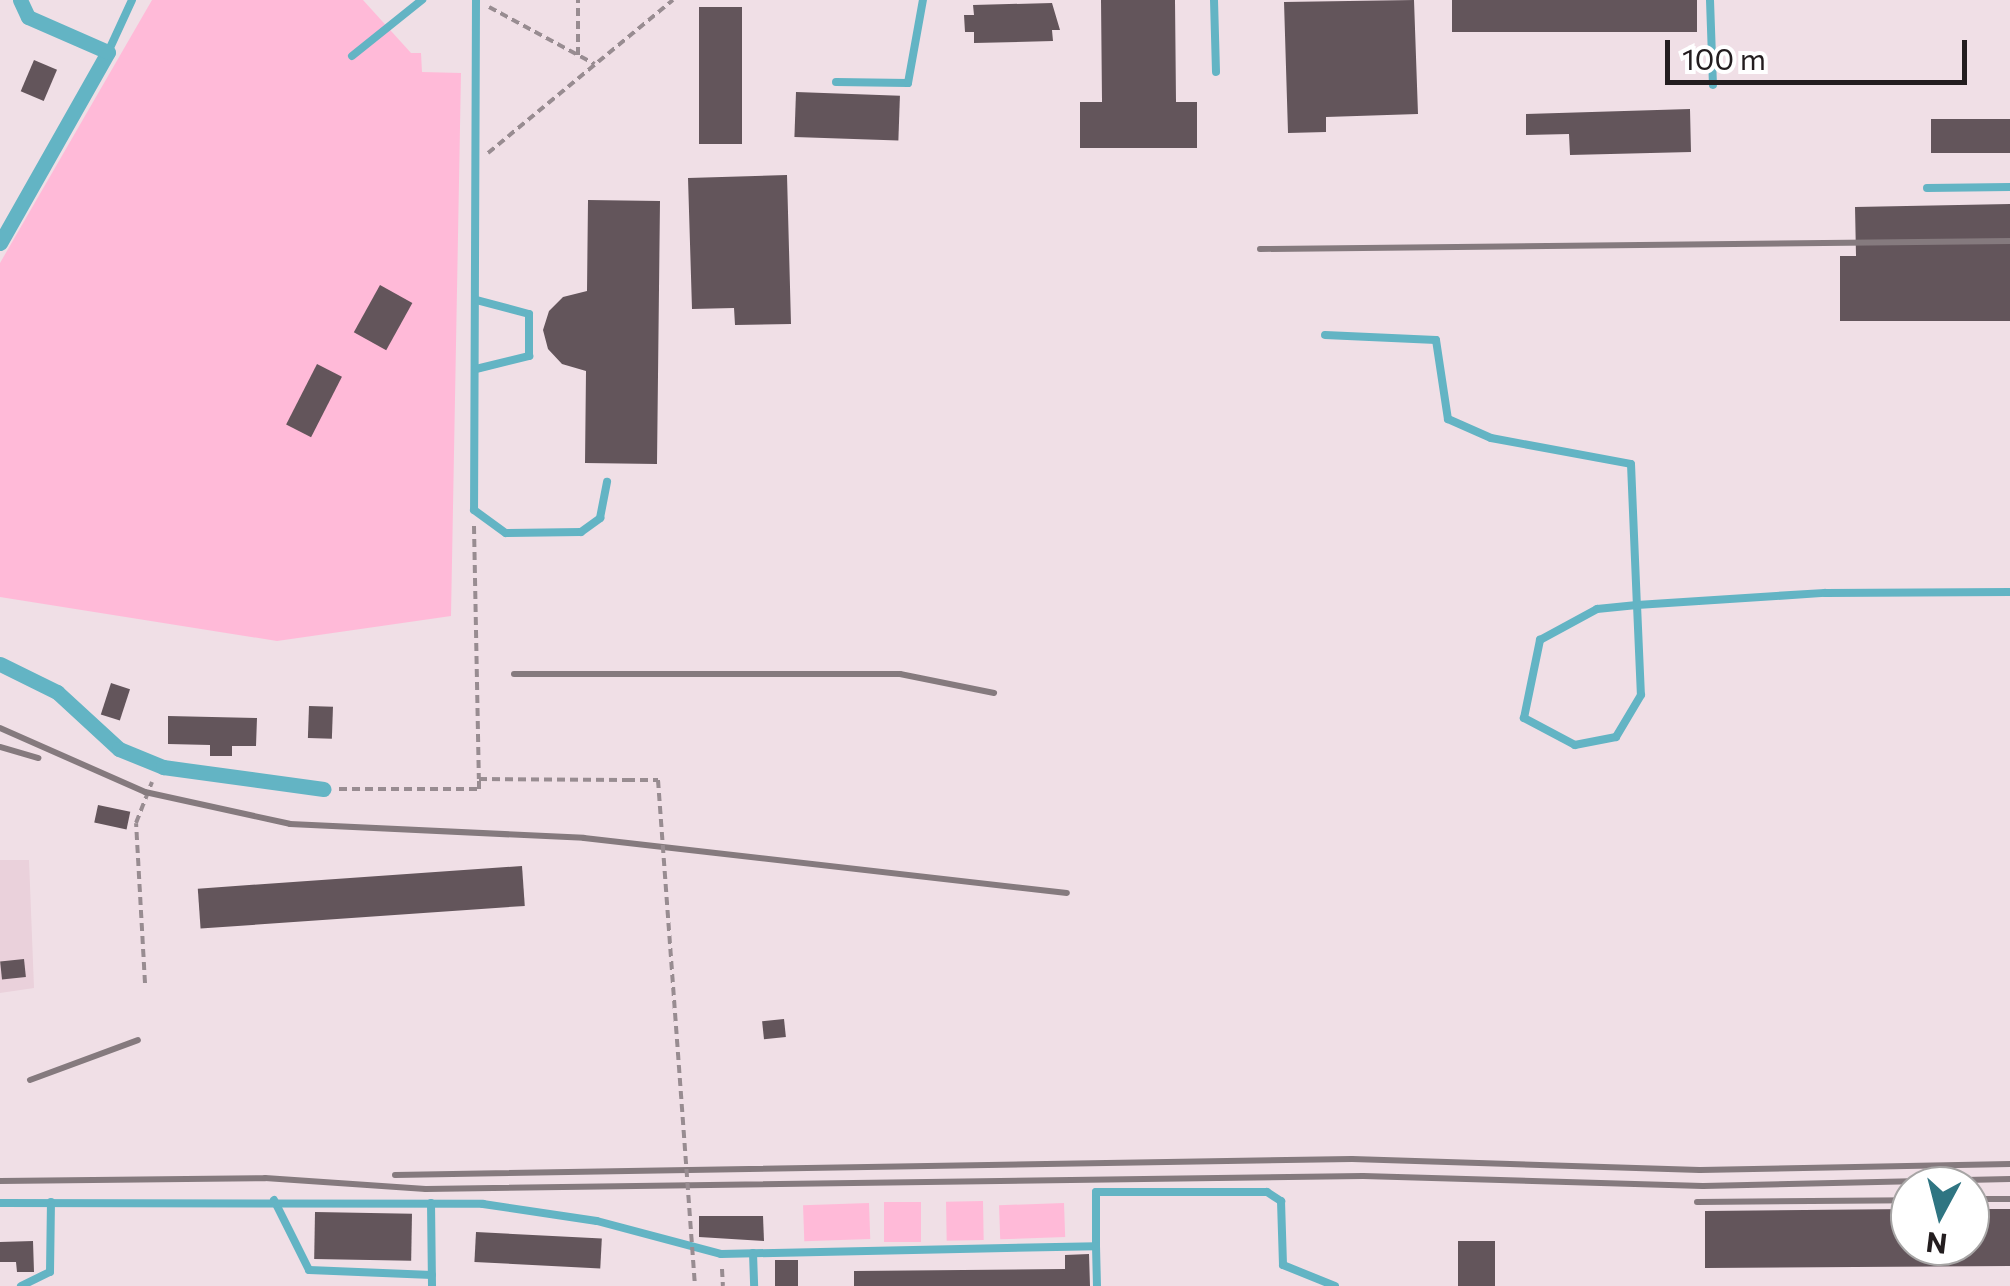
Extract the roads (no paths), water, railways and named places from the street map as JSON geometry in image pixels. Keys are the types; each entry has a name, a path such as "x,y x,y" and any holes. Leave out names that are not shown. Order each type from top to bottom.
{"street":[{"path":"0,243 108,52 28,17 20,0"},
{"path":"0,664 57,692 118,749 163,767 324,789"}],"lane":[{"path":"108,52 132,0"},
{"path":"352,56 422,0"},
{"path":"476,0 474,510 506,533 581,532 600,518 607,482"},
{"path":"836,82 908,83 923,0"},
{"path":"1214,0 1216,72"},
{"path":"1710,0 1712,86"},
{"path":"1927,188 2010,188"},
{"path":"476,300 529,314 529,356 476,368"},
{"path":"1325,335 1436,340 1448,418 1491,438 1631,464 1638,606 1642,695 1616,736 1574,745 1524,718 1540,640 1597,608 1638,606 1825,593 2010,592"},
{"path":"1096,1286 1096,1192 1267,1192 1282,1201 1283,1265 1335,1286"},
{"path":"274,1200 309,1270 432,1275"},
{"path":"0,1202 432,1203 597,1222 721,1254 1096,1246"},
{"path":"21,1286 50,1272 51,1202"},
{"path":"432,1203 432,1286"},
{"path":"752,1254 754,1286"}],"railway":[{"path":"1260,249 2010,241"},
{"path":"514,674 900,674 994,693"},
{"path":"0,728 145,792 290,824 584,838 1067,893"},
{"path":"0,747 38,758"},
{"path":"30,1080 138,1040"},
{"path":"395,1175 1352,1159 1700,1170 2010,1164"},
{"path":"0,1181 265,1178 426,1189 1363,1176 1703,1186 2010,1179"},
{"path":"1990,1199 2010,1199"},
{"path":"1697,1202 1890,1200"}]}
